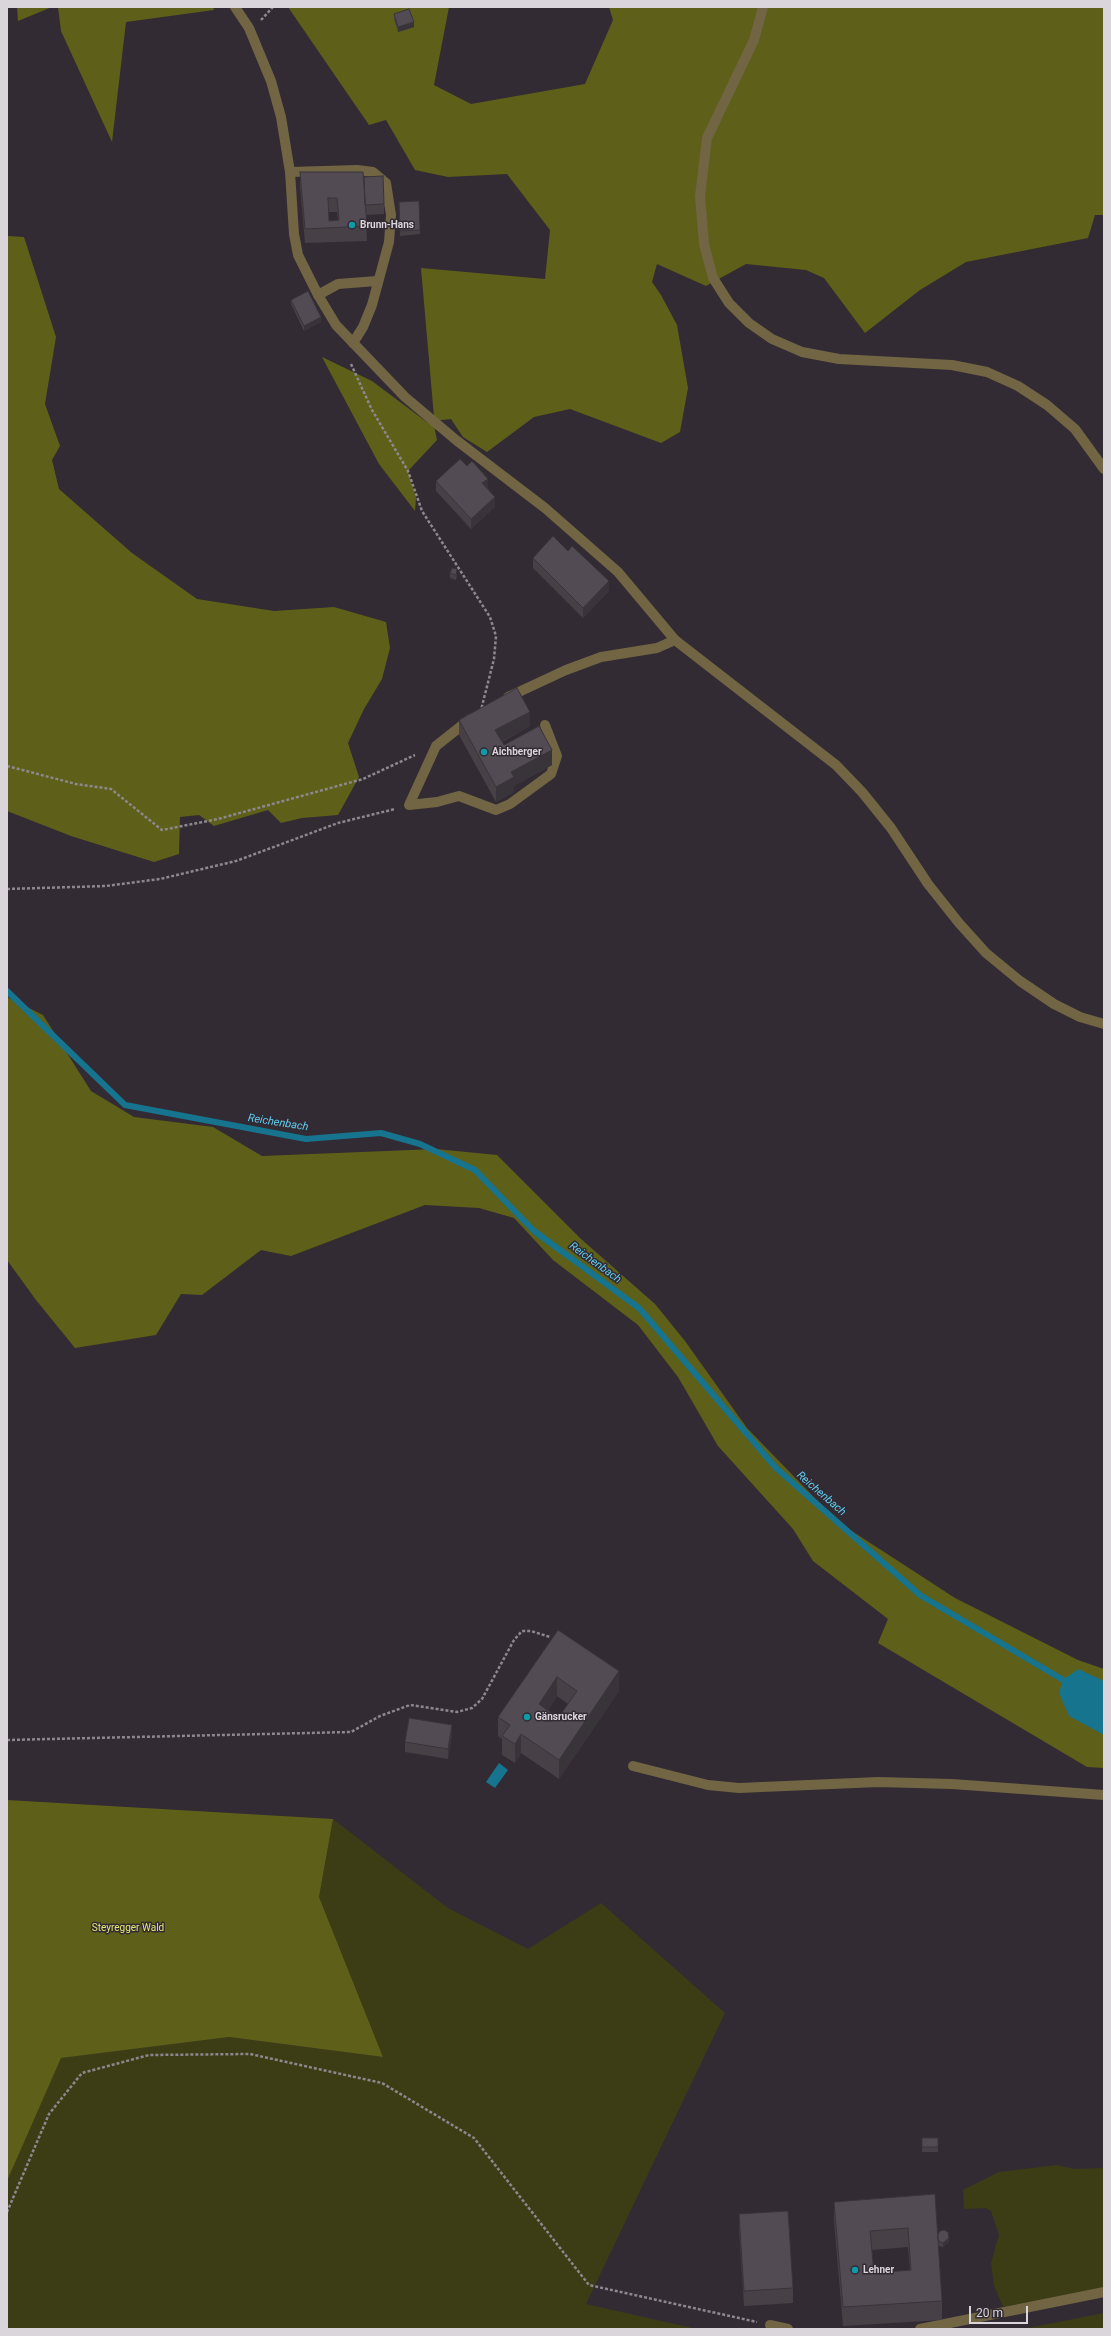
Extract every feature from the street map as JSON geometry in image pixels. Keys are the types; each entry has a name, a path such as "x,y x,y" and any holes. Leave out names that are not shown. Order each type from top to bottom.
{"street":[{"path":"235,7 249,28 271,81 281,117 290,172 294,234 298,255 318,295 336,325 405,397 456,440 545,508 591,546 618,572 675,640 836,765 867,798 891,828 932,889 959,923 986,953 1020,981 1054,1004 1080,1017 1104,1024"},
{"path":"763,7 754,40 707,138 700,196 704,244 713,278 729,303 755,327 772,339 802,352 840,359 952,365 987,372 1018,386 1047,405 1075,429 1104,469"},
{"path":"290,172 356,170 373,172 386,183 391,215 389,242 372,305 363,327 353,343"},
{"path":"318,295 338,284 378,281"},
{"path":"497,702 573,667 601,657 657,648 675,640"},
{"path":"410,805 436,746 480,711"},
{"path":"410,805 436,802 459,796 496,810 510,804 551,774 557,756 545,725"},
{"path":"633,1766 708,1785 739,1788 878,1782 952,1784 1104,1795"},
{"path":"920,2329 1104,2292"},
{"path":"770,2325 788,2329"}],"path":[{"path":"350,361 372,410 408,471 422,511 490,617 496,636 494,659 480,711"},
{"path":"7,766 76,784 111,789 162,830 218,819 364,779 436,746"},
{"path":"7,889 106,886 160,879 236,861 338,823 410,805"},
{"path":"7,1740 350,1732 380,1716 410,1705 457,1712 472,1708 482,1699 514,1640 522,1631 531,1631 550,1637"},
{"path":"7,2212 49,2114 82,2072 149,2055 250,2054 382,2083 474,2138 589,2285 770,2325"}],"shaded area":[{"path":"333,1819 448,1908 528,1949 601,1903 725,2013 586,2304 697,2329 7,2329 7,2181 60,2058 229,2037 383,2057 319,1897"},
{"path":"1057,2165 1074,2169 1104,2168 1104,2287 1003,2307 994,2285 991,2263 999,2235 991,2211 986,2208 964,2209 963,2190 999,2172"},
{"path":"1104,2313 1104,2329 1023,2329"}],"green space":[{"path":"17,7 52,7 18,21"},
{"path":"58,7 213,7 214,10 126,22 112,142 61,31"},
{"path":"288,7 449,7 434,85 471,104 585,84 613,20 609,7 1104,7 1104,215 1095,215 1088,238 966,262 920,290 865,333 824,278 806,270 746,264 706,286 657,264 652,282 661,295 677,325 688,388 680,432 661,443 570,409 534,417 487,452 463,437 451,419 433,421 437,440 408,471 416,498 415,511 379,464 322,357 372,381 428,423 434,417 421,268 545,279 550,230 507,174 448,177 415,170 386,120 369,125"},
{"path":"7,236 24,237 56,337 45,404 60,446 52,460 59,489 132,553 197,599 274,611 334,607 386,622 390,648 382,679 364,709 348,743 359,777 338,815 302,818 281,823 268,810 214,826 199,815 180,817 179,854 154,862 71,836 7,811"},
{"path":"7,997 43,1015 91,1091 134,1117 213,1127 262,1156 436,1149 497,1155 580,1238 655,1304 685,1341 747,1428 838,1522 955,1598 1078,1660 1104,1669 1104,1768 1087,1767 878,1643 888,1619 813,1561 793,1529 718,1446 678,1377 638,1325 553,1260 514,1218 479,1208 425,1205 291,1256 261,1250 202,1295 181,1294 156,1335 75,1348 36,1300 7,1260"},
{"name":"Steyregger Wald","path":"7,1800 333,1819 319,1897 383,2057 229,2037 61,2058 7,2181"}],"water":[{"path":"1078,1669 1104,1681 1104,1735 1069,1716 1059,1693 1063,1680"},
{"path":"499,1763 508,1770 495,1788 486,1782"}],"building":[{"path":"409,9 414,22 398,27 394,14"},
{"name":"Brunn-Hans","path":"300,172 363,172 367,226 305,229","holes":["328,198 337,198 339,220 329,221"]},
{"path":"383,176 384,204 365,205 364,177"},
{"path":"419,201 420,230 400,231 399,202"},
{"path":"308,291 321,317 304,326 291,300"},
{"path":"460,459 467,466 472,461 488,479 482,483 495,497 471,519 436,481"},
{"path":"553,536 568,551 572,546 609,581 583,608 533,558"},
{"path":"452,568 457,569 456,575 450,573"},
{"path":"517,688 530,712 495,730 504,745 539,726 552,750 511,772 514,777 496,787 459,720"},
{"name":"Gänsrucker","path":"558,1630 619,1671 559,1760 521,1734 515,1744 502,1736 510,1725 498,1717","holes":["557,1677 577,1691 558,1718 539,1704"]},
{"path":"409,1718 452,1725 448,1749 405,1742"},
{"path":"922,2138 938,2138 938,2147 922,2147"},
{"name":"Lehner","path":"935,2194 942,2301 843,2307 834,2202","holes":["908,2228 911,2270 874,2273 870,2231"]},
{"path":"788,2211 793,2288 744,2291 739,2214"},
{"path":"944,2230 948,2232 949,2238 943,2243 939,2241 938,2234 940,2231"}],"waterway":[{"name":"Reichenbach","path":"7,991 125,1105 306,1139 381,1133 420,1144 475,1170 534,1231 639,1308 776,1468 920,1595 1070,1684"}],"place":[{"name":"Brunn-Hans","path":"352,225"},
{"name":"Aichberger","path":"484,752"},
{"name":"Gänsrucker","path":"527,1717"},
{"name":"Lehner","path":"855,2270"}]}
